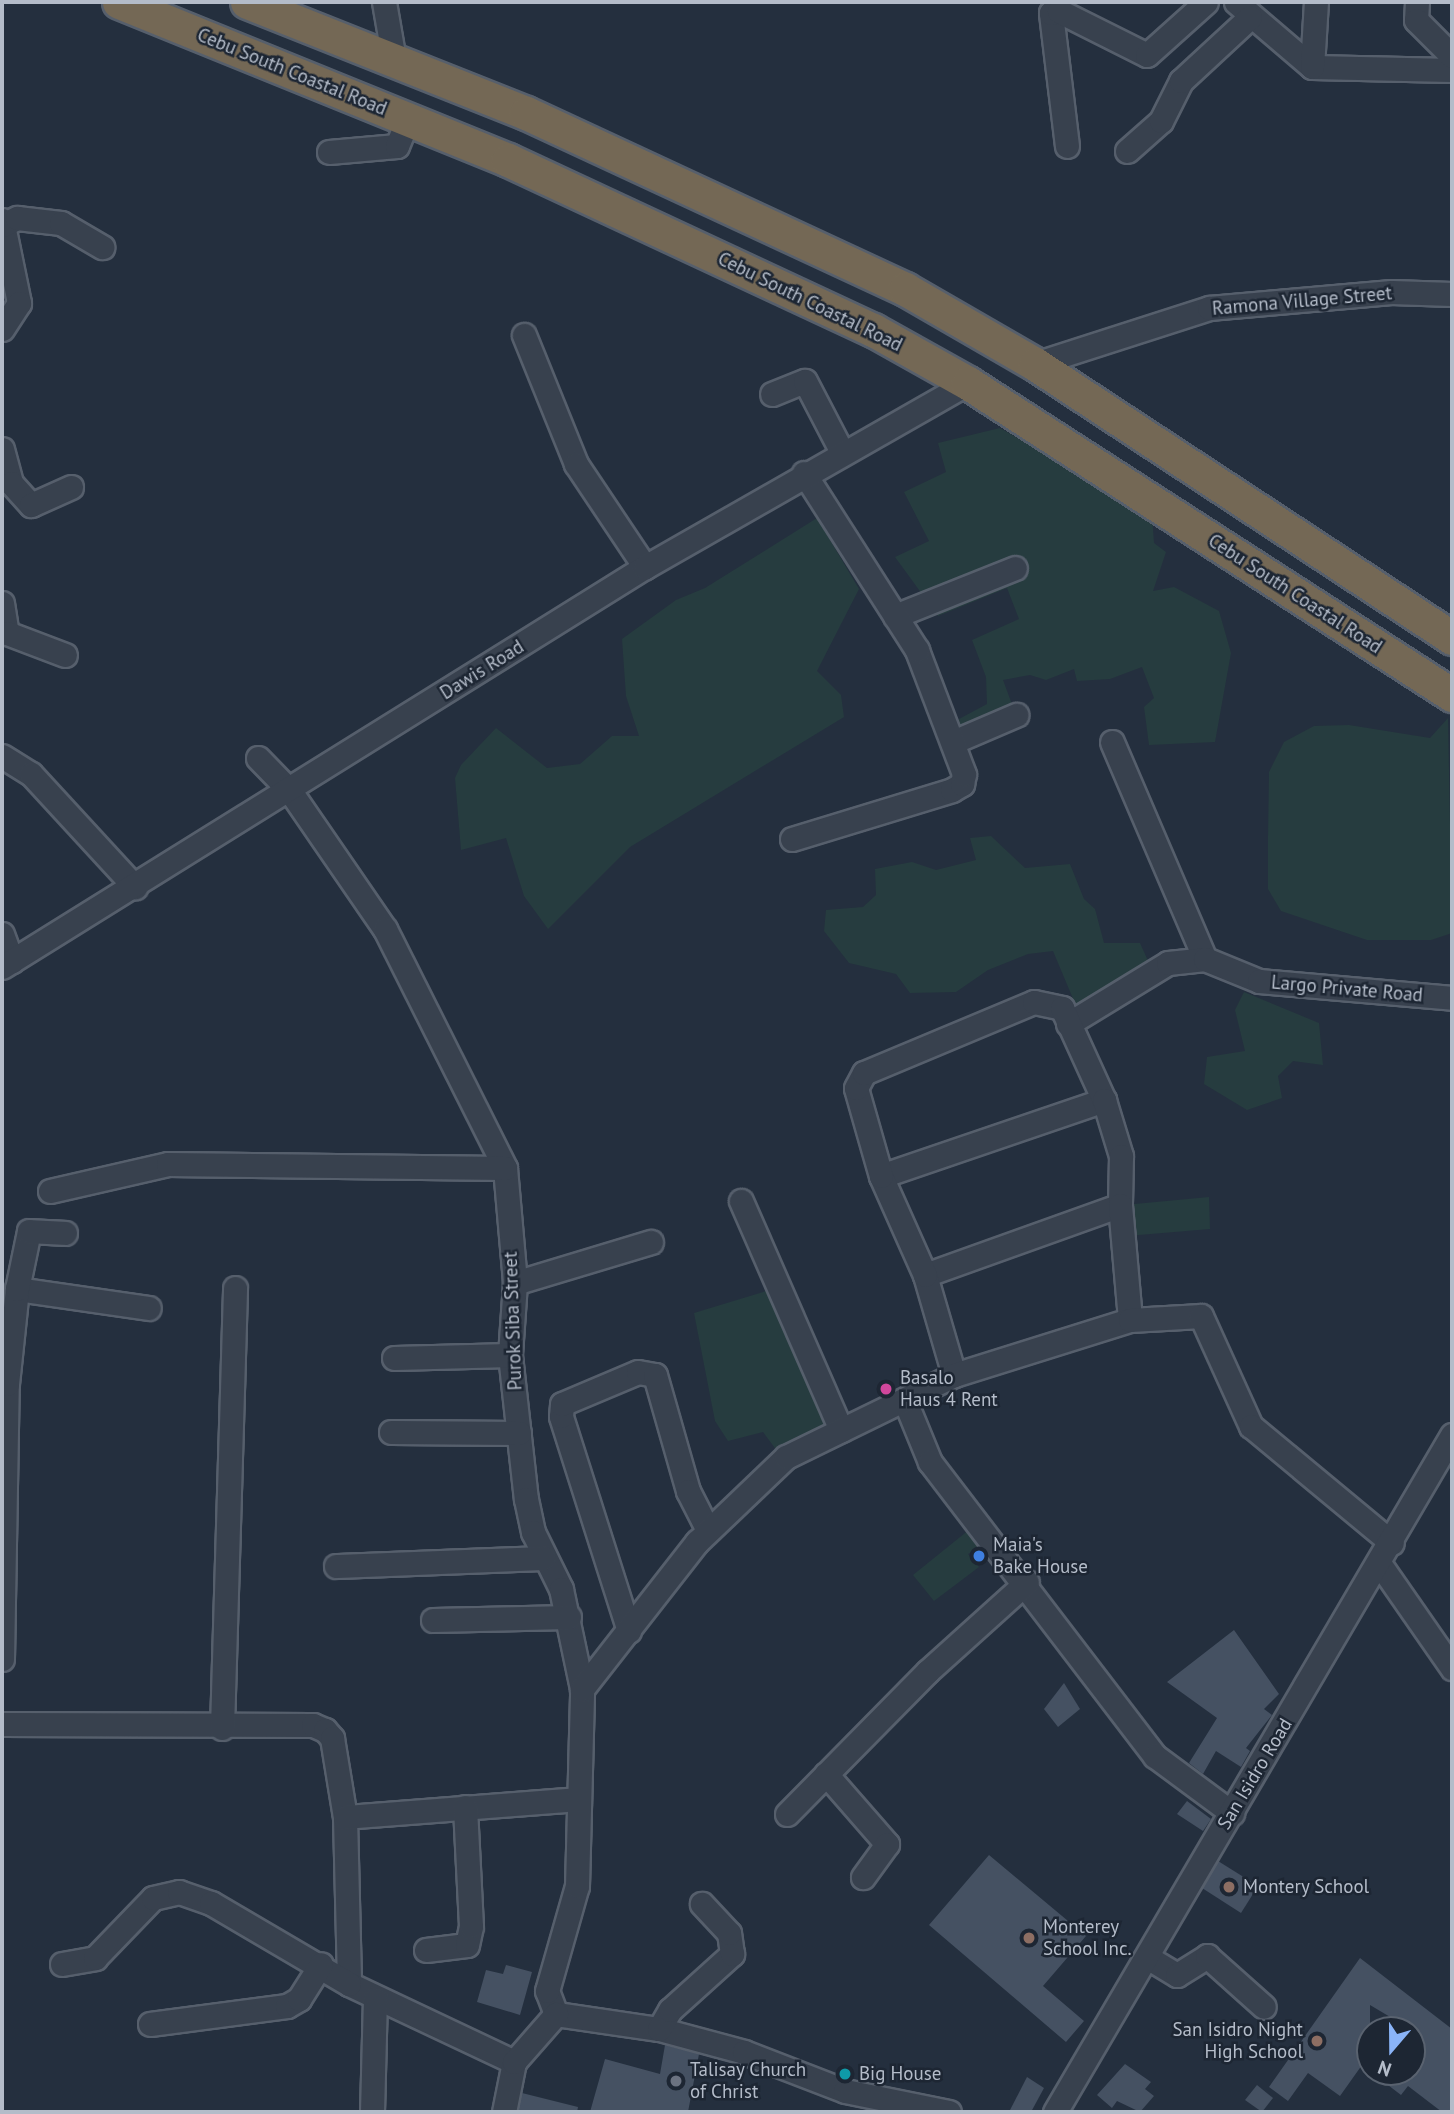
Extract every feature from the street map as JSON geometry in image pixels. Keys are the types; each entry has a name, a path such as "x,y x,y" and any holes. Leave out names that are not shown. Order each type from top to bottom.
{"highway":[{"name":"Cebu South Coastal Road","path":"119,2 508,160 860,324 968,383 1452,695"},
{"path":"247,2 526,113 905,289 1035,364 1452,638"}],"street":[{"path":"384,2 394,60"},
{"path":"1067,146 1051,13 1059,11 1147,55 1206,2"},
{"path":"1312,67 1316,2"},
{"path":"1417,2 1416,20 1452,56"},
{"path":"1127,151 1161,121 1181,81 1243,9 1312,67 1452,70"},
{"path":"329,152 397,146 408,119"},
{"path":"2,329 19,303 2,222 17,218 61,223 102,247"},
{"name":"Ramona Village Street","path":"1035,364 1209,308 1391,292 1452,294"},
{"path":"524,335 576,464 646,567"},
{"path":"772,394 804,381 842,452"},
{"name":"Dawis Road","path":"7,964 290,791 646,567 804,473 968,383"},
{"path":"2,449 11,483 31,505 71,487"},
{"path":"792,839 962,785 964,774 917,650 804,473"},
{"path":"895,616 1015,568"},
{"path":"2,603 4,635 65,655"},
{"path":"953,742 1016,715"},
{"path":"1112,743 1205,959"},
{"path":"2,756 31,774 135,887"},
{"name":"Purok Siba Street","path":"258,758 290,791 384,929 505,1168 515,1283 510,1355 526,1499 544,1558 569,1618 582,1689 577,1799 577,1886 547,1991 556,2014"},
{"path":"2,934 7,964"},
{"name":"Largo Private Road","path":"1068,1024 1168,963 1205,959 1259,981 1452,998"},
{"path":"954,1375 925,1275 881,1176 855,1098 864,1073 1034,1002 1056,1004 1068,1024 1104,1100 1121,1156 1119,1205 1130,1320"},
{"path":"881,1176 1104,1100"},
{"path":"50,1191 168,1164 505,1168"},
{"path":"741,1201 841,1430"},
{"path":"925,1275 1119,1205"},
{"path":"2,1659 7,1384 17,1289 29,1231 65,1233"},
{"path":"515,1283 651,1242"},
{"path":"222,1728 235,1288"},
{"path":"17,1289 149,1308"},
{"path":"582,1689 708,1530 786,1457 954,1375 1130,1320 1204,1318 1251,1426 1392,1543"},
{"path":"394,1358 510,1355"},
{"path":"629,1632 561,1416 562,1404 638,1372 654,1375 688,1491 708,1530"},
{"path":"905,1401 930,1462 1027,1582 1155,1756 1232,1813"},
{"path":"391,1432 519,1433"},
{"name":"San Isidro Road","path":"1055,2112 1392,1543 1452,1435"},
{"path":"335,1566 544,1558"},
{"path":"1379,1563 1452,1668"},
{"path":"787,1814 928,1671 1027,1582"},
{"path":"433,1620 569,1618"},
{"path":"2,1724 222,1728 313,1725 325,1730 332,1738 345,1817 349,1984"},
{"path":"826,1774 887,1844 863,1877"},
{"path":"345,1817 577,1799"},
{"path":"426,1950 467,1945 471,1918 466,1807"},
{"path":"62,1964 95,1958 153,1898 179,1892 211,1903 321,1964 375,1999 514,2062"},
{"path":"659,2029 670,2010 732,1954 729,1933 702,1904"},
{"path":"1147,1958 1177,1975 1208,1956 1264,2007"},
{"path":"150,2024 287,2006 299,1999 321,1964"},
{"path":"372,2112 375,1999"},
{"path":"504,2112 514,2062 556,2014 659,2029 744,2052 845,2091 950,2112"}],"green space":[{"path":"1000,428 1152,515 1154,543 1166,552 1153,591 1174,587 1219,611 1231,653 1215,742 1149,745 1144,707 1154,698 1142,667 1110,679 1077,681 1074,669 1046,680 1030,675 1003,680 1016,715 960,729 959,719 987,704 986,677 972,640 1019,619 1007,588 938,616 895,557 929,541 904,492 946,472 938,443"},
{"path":"817,518 859,589 817,671 841,695 844,717 630,847 548,929 524,896 506,838 461,850 455,778 461,765 496,728 547,768 580,764 612,736 639,736 626,696 622,639 676,600 705,588"},
{"path":"1448,718 1452,933 1431,940 1367,940 1281,911 1268,889 1269,772 1284,742 1314,726 1349,725 1430,738"},
{"path":"991,836 1025,868 1070,864 1084,899 1095,909 1104,943 1140,943 1149,963 1079,1013 1053,951 1028,954 988,970 956,992 910,993 896,974 849,963 824,931 826,910 863,907 876,895 875,869 912,862 936,870 976,860 970,838"},
{"path":"1244,992 1319,1023 1323,1065 1293,1061 1278,1076 1282,1098 1247,1110 1204,1084 1207,1057 1245,1051 1235,1010"},
{"path":"1209,1197 1210,1229 1127,1236 1124,1205"},
{"path":"773,1289 836,1429 783,1459 763,1432 728,1441 715,1421 694,1313"},
{"path":"970,1529 982,1546 968,1554 979,1567 934,1601 913,1575"}],"building":[{"path":"1234,1630 1279,1694 1264,1709 1272,1715 1246,1748 1250,1751 1241,1767 1216,1751 1203,1774 1189,1763 1217,1718 1167,1682"},
{"path":"1064,1683 1080,1709 1058,1727 1044,1709"},
{"path":"1187,1801 1211,1819 1203,1831 1177,1814"},
{"path":"989,1855 1086,1936 1043,1986 1084,2021 1066,2042 929,1925"},
{"name":"Montery School","path":"1218,1861 1258,1886 1241,1913 1202,1888"},
{"path":"1360,1958 1452,2029 1452,2112 1442,2112 1408,2086 1426,2086 1426,2016 1388,2016 1370,2005 1370,2016 1356,2016 1356,2073 1340,2096 1308,2073 1288,2101 1269,2087"},
{"path":"506,1965 532,1972 520,2015 477,2002 486,1970 503,1974"},
{"path":"665,2045 699,2054 688,2112 590,2112 605,2059 660,2074"},
{"path":"1125,2064 1151,2082 1145,2089 1154,2096 1140,2112 1117,2101 1112,2108 1097,2095"},
{"path":"1027,2077 1044,2088 1031,2112 1009,2112"},
{"path":"1257,2085 1273,2098 1262,2112 1245,2100"},
{"path":"1389,2086 1408,2086 1401,2095"},
{"path":"522,2093 578,2107 577,2112 518,2112"}],"place":[{"name":"Basalo Haus 4 Rent","path":"886,1389"},
{"name":"Maia's Bake House","path":"979,1556"},
{"name":"Montery School","path":"1229,1887"},
{"name":"Monterey School Inc.","path":"1029,1938"},
{"name":"San Isidro Night High School","path":"1317,2041"},
{"name":"Big House","path":"845,2074"},
{"name":"Talisay Church of Christ","path":"676,2081"}]}
